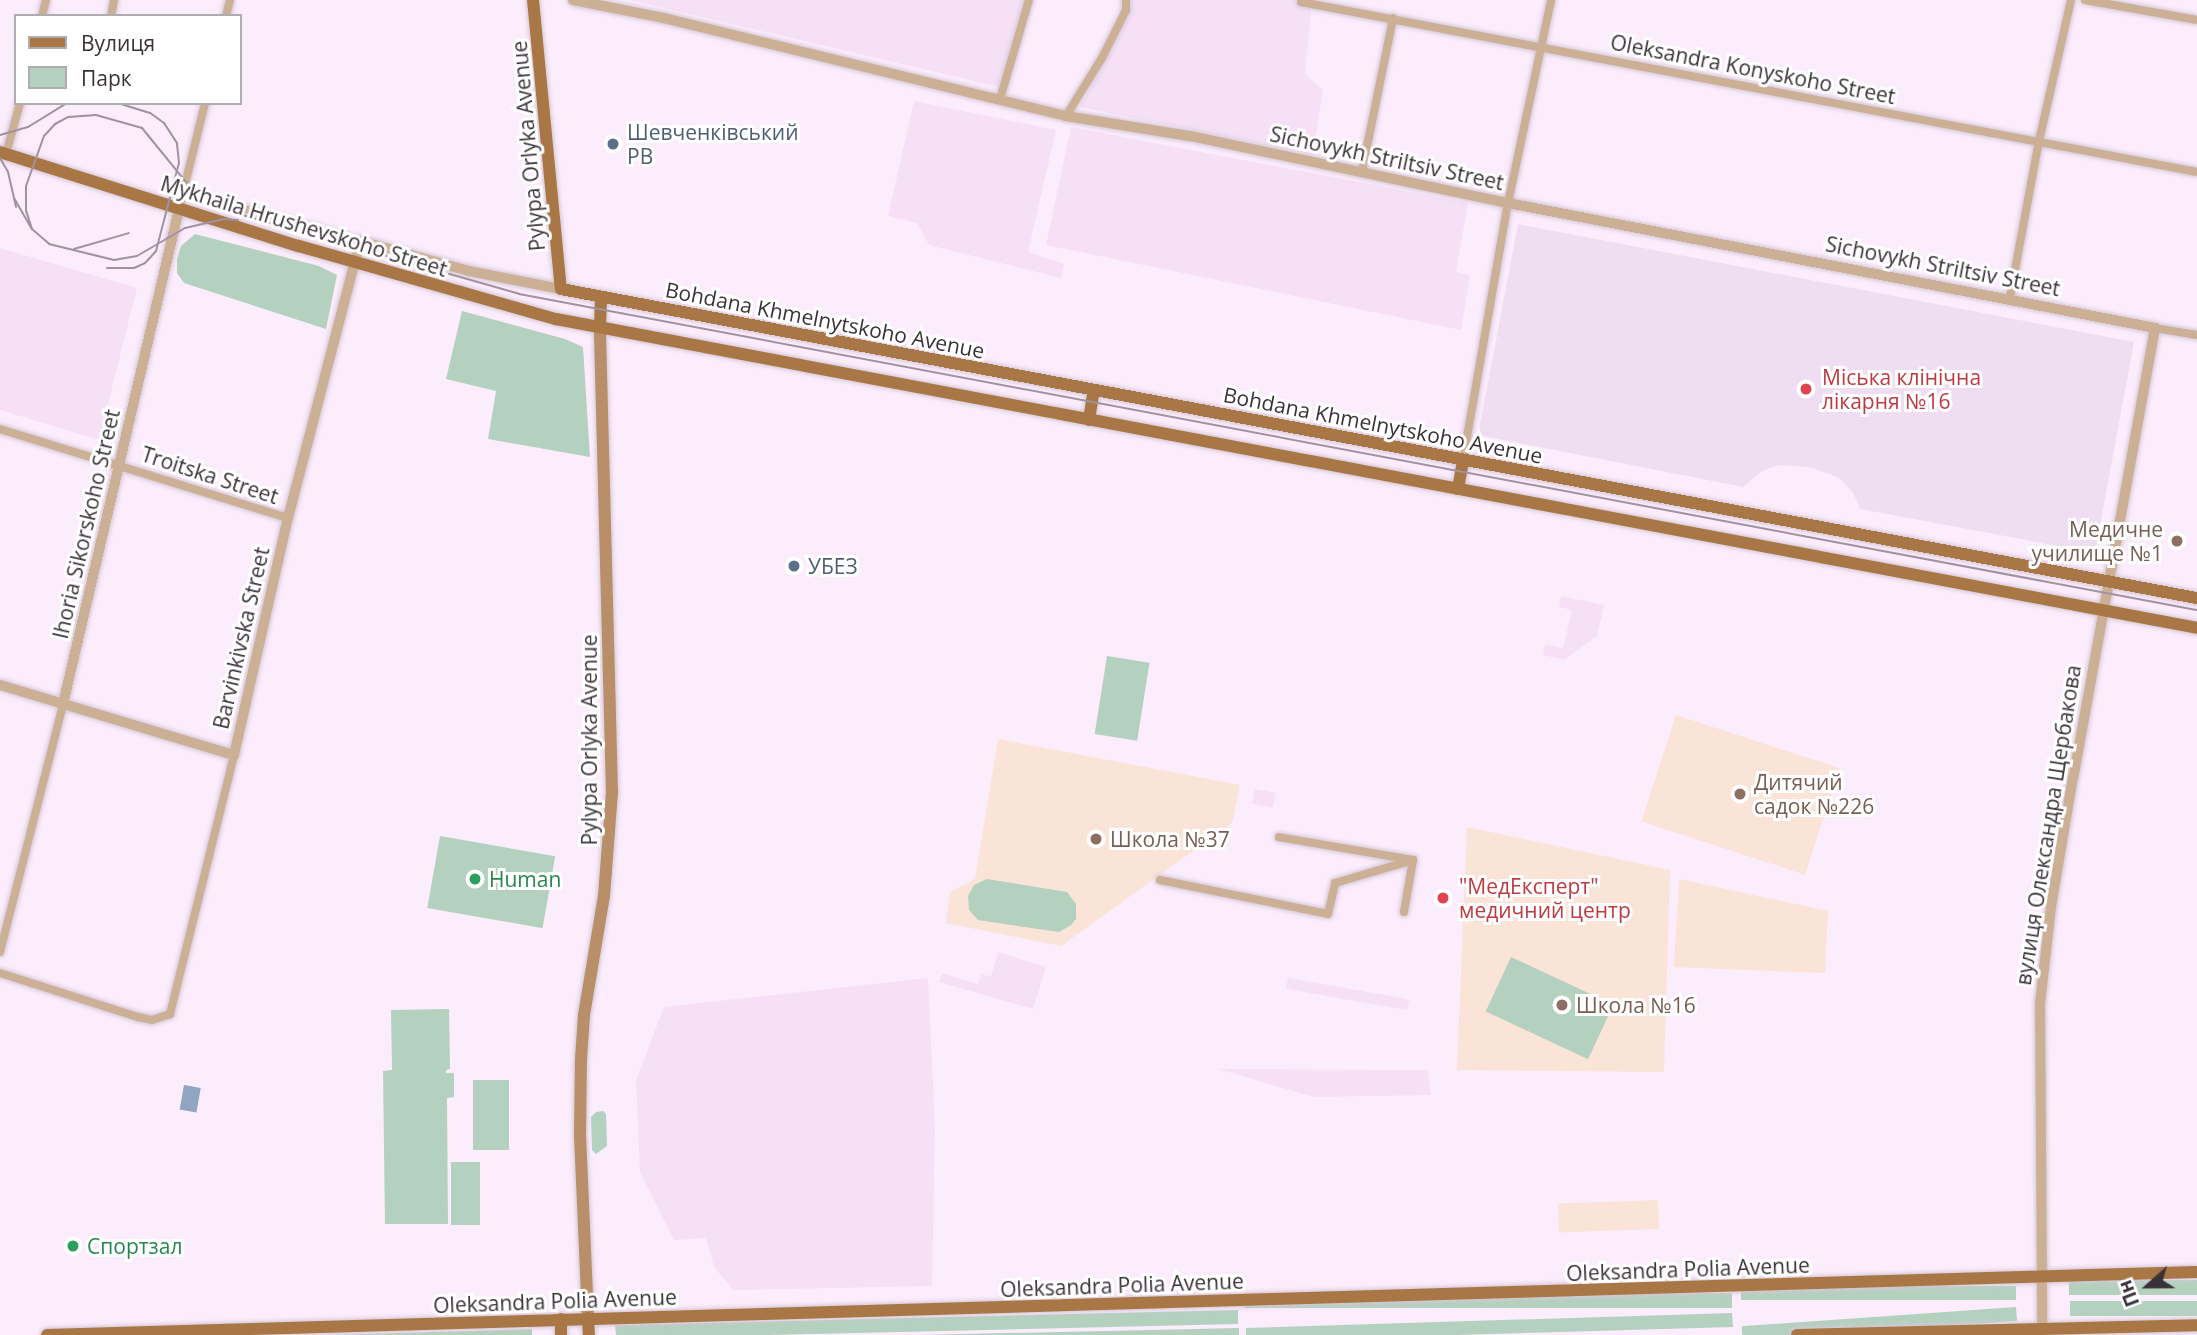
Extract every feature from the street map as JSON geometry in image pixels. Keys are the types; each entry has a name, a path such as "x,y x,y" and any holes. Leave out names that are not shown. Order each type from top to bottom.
{"main road":[{"name":"Pylypa Orlyka Avenue","path":"533,0 561,289"},
{"name":"Mykhaila Hrushevskoho Street","path":"3,153 179,209 523,311 600,327"},
{"name":"Bohdana Khmelnytskoho Avenue","path":"561,289 2197,598"},
{"path":"601,297 600,327 2197,628"},
{"name":"Pylypa Orlyka Avenue","path":"588,1318 580,1136 581,1059 584,1015 604,895 612,792 600,327"},
{"path":"1089,420 1094,390"},
{"path":"1458,489 1463,460"},
{"name":"Oleksandra Polia Avenue","path":"47,1335 2197,1272"},
{"path":"588,1318 589,1335"},
{"path":"561,1319 561,1335"},
{"path":"1797,1335 2042,1333 2197,1325"}],"street":[{"name":"Sichovykh Striltsiv Street","path":"573,0 664,18 1066,116 1153,129 1508,203 2010,297 2197,335"},
{"path":"1000,99 1028,0"},
{"path":"1066,116 1102,58 1126,10 1126,0"},
{"path":"1463,460 1508,203 1551,0"},
{"path":"2010,297 2039,141 2071,0"},
{"path":"2085,0 2197,20"},
{"name":"Oleksandra Konyskoho Street","path":"1301,2 2197,172"},
{"path":"1362,171 1393,18"},
{"path":"3,153 19,105"},
{"name":"Ihoria Sikorskoho Street","path":"0,952 121,464 205,105"},
{"name":"Mykhaila Hrushevskoho Street","path":"184,192 470,271 561,289"},
{"name":"Barvinkivska Street","path":"0,973 138,1017 162,1018 170,1014 288,518 360,241"},
{"name":"вулиця Олександра Щербакова","path":"2042,1333 2039,1003 2053,894 2155,328"},
{"name":"Troitska Street","path":"0,429 121,464 288,518"},
{"path":"0,685 233,755"},
{"path":"1279,836 1413,860"},
{"path":"1160,880 1328,914 1335,883 1413,860"},
{"path":"1405,912 1413,860"}],"shaded area":[{"path":"630,0 1025,0 999,87"},
{"path":"1129,0 1312,0 1305,74 1323,90 1313,155 1080,107 1130,10"},
{"path":"914,101 1056,130 1028,252 1064,264 1061,278 929,245 917,223 888,216"},
{"path":"1071,127 1468,203 1456,272 1470,275 1461,330 1046,245"},
{"name":"Міська клінічна лікарня №16","path":"1518,224 2134,342 2095,553 1860,509 1853,492 1838,477 1808,467 1779,465 1762,471 1743,487 1478,435"},
{"path":"0,248 137,288 99,440 0,410"},
{"path":"1561,596 1604,605 1597,636 1564,660 1543,655 1545,644 1563,648 1572,610 1559,607"},
{"name":"Дитячий садок №226","path":"1676,715 1840,768 1805,875 1641,822"},
{"name":"Школа №37","path":"998,739 1240,785 1232,823 1061,946 946,923 950,892 975,879"},
{"path":"1255,789 1276,793 1273,808 1252,804"},
{"name":"Школа №16","path":"1467,827 1670,870 1664,1072 1457,1070"},
{"path":"1679,879 1828,911 1825,973 1674,967"},
{"path":"998,952 1046,967 1033,1009 939,982 942,973 978,984 981,974 991,977"},
{"path":"928,978 935,1127 932,1286 733,1290 714,1267 706,1238 674,1240 640,1172 636,1080 664,1007"},
{"path":"1288,978 1409,999 1407,1010 1286,989"},
{"path":"1218,1069 1428,1070 1431,1095 1314,1097"},
{"path":"1658,1200 1659,1229 1559,1232 1558,1203"}],"green space":[{"path":"195,234 319,266 337,275 326,329 184,283 177,273 177,259 181,246"},
{"path":"462,311 565,339 583,347 590,457 488,439 496,391 446,379"},
{"path":"1107,656 1149,663 1137,741 1095,734"},
{"name":"Human","path":"440,836 555,856 543,928 427,908"},
{"path":"987,879 1067,892 1076,904 1076,919 1059,932 978,920 969,910 968,896 974,885"},
{"path":"1511,957 1613,1005 1588,1059 1486,1011"},
{"path":"449,1009 450,1069 446,1070 446,1073 454,1073 454,1097 447,1098 448,1224 385,1224 383,1071 392,1070 391,1010"},
{"path":"473,1080 509,1080 509,1150 473,1150"},
{"path":"603,1111 606,1114 607,1146 596,1154 592,1150 591,1117 596,1112"},
{"path":"451,1162 480,1162 480,1225 451,1225"},
{"path":"2069,1280 2197,1280 2197,1295 2069,1295"},
{"path":"1741,1286 2016,1286 2016,1300 1741,1300"},
{"path":"1245,1293 1732,1293 1732,1308 1245,1308"},
{"path":"2070,1301 2197,1301 2197,1316 2070,1316"},
{"path":"2016,1307 2017,1321 1816,1335 1742,1335 1742,1326"},
{"path":"1238,1310 1238,1324 769,1335 616,1335 615,1325"},
{"path":"1732,1313 1733,1327 1457,1335 1246,1335 1246,1328"},
{"path":"1239,1328 1239,1335 919,1335"},
{"path":"532,1329 532,1335 329,1335"}],"water":[{"path":"184,1085 201,1088 196,1113 180,1110"}],"tram line":[{"path":"0,135 28,127 64,105"},
{"path":"107,268 134,268 145,263 156,251 179,163 177,143 164,123 150,113 124,105"},
{"path":"32,229 26,211 26,186 44,136 55,124 68,117 96,115 142,128 190,187 218,208 519,294 2197,610"},
{"path":"0,158 8,172 16,207"},
{"path":"14,198 32,229 49,244 114,260 137,256 185,228 223,219 238,220"},
{"path":"74,249 129,233"}],"place":[{"name":"Шевченківський РВ","path":"613,144"},
{"name":"Міська клінічна лікарня №16","path":"1806,389"},
{"name":"Медичне училище №1","path":"2177,541"},
{"name":"УБЕЗ","path":"794,566"},
{"name":"Дитячий садок №226","path":"1740,794"},
{"name":"Школа №37","path":"1096,839"},
{"name":"Human","path":"475,879"},
{"name":"\"МедЕксперт\" медичний центр","path":"1443,898"},
{"name":"Школа №16","path":"1562,1005"},
{"name":"Спортзал","path":"73,1246"}]}
